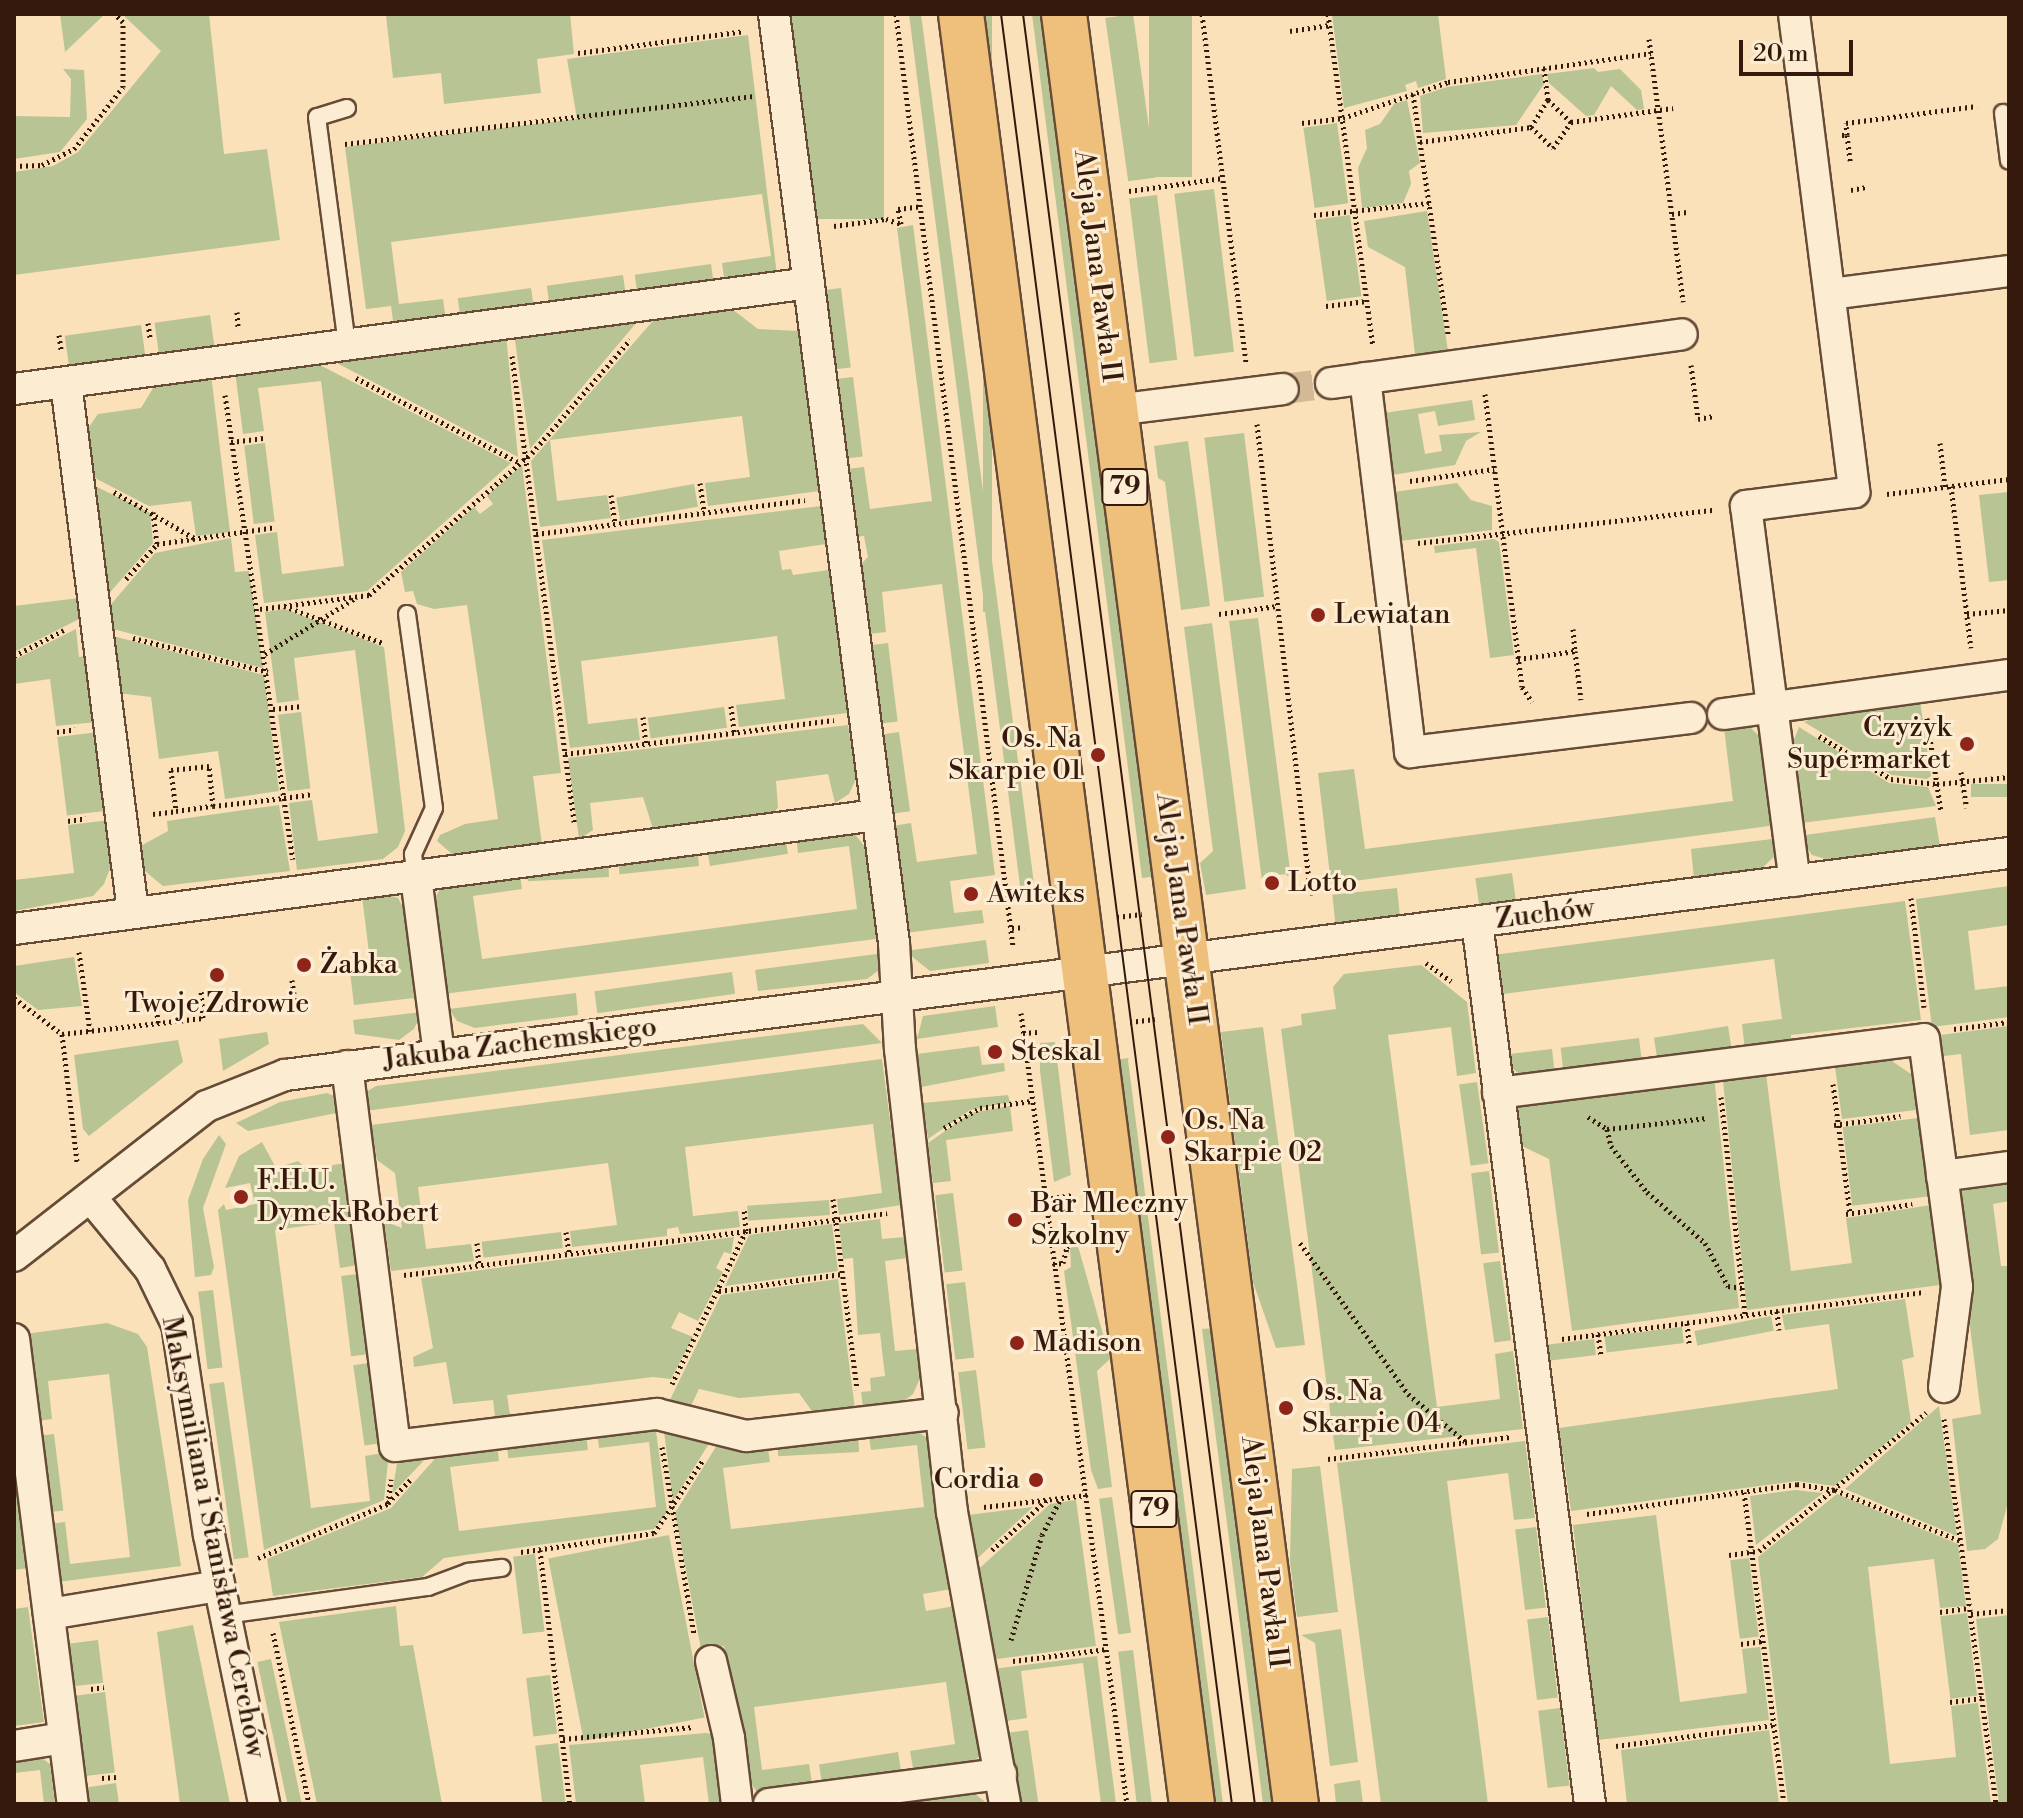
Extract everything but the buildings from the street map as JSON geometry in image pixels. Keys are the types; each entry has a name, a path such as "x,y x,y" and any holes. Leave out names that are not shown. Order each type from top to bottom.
{"main road":[{"name":"79","path":"961,14 1082,973 1192,1804"},
{"name":"Aleja Jana Pawła II","path":"1064,14 1296,1804"}],"street":[{"path":"1794,14 1854,492 1746,506 1795,881"},
{"path":"765,21 809,283 894,943 911,1144 962,1578 1005,1804"},
{"path":"1831,294 2009,271"},
{"path":"14,389 344,358 809,283"},
{"path":"1331,383 1684,334"},
{"path":"1365,378 1410,752 1691,718"},
{"path":"66,383 133,912"},
{"path":"1115,410 1283,389"},
{"path":"1723,714 2009,675"},
{"path":"14,929 877,815"},
{"name":"Zuchów","path":"1082,973 2009,853"},
{"path":"416,877 439,1055"},
{"path":"1477,922 1590,1804"},
{"name":"Jakuba Zachemskiego","path":"14,1256 92,1199 219,1098 275,1077 1082,973"},
{"path":"1498,1093 1924,1039 1957,1287 1942,1393"},
{"path":"347,1066 395,1446 657,1414 746,1436 943,1413"},
{"path":"1942,1176 2009,1167"},
{"name":"Maksymiliana i Stanisława Cerchów","path":"92,1199 150,1269 171,1305 222,1600 264,1804"},
{"path":"14,1339 73,1804"},
{"path":"49,1614 222,1600"},
{"path":"704,1656 729,1738 737,1804"},
{"path":"14,1746 64,1738"},
{"path":"769,1804 1001,1774"}],"lane":[{"path":"344,358 323,147 317,117 347,108"},
{"path":"2003,113 2009,161"},
{"path":"407,614 434,808 413,854 416,877"},
{"path":"222,1600 428,1587 502,1568"}],"path":[{"path":"14,166 42,165 74,149 123,87 123,22 115,14"},
{"path":"896,14 1015,961"},
{"path":"1202,14 1247,368"},
{"path":"1328,14 1371,333"},
{"path":"578,53 765,21"},
{"path":"1290,31 1330,25"},
{"path":"1649,39 1684,334 1698,419 1714,416"},
{"path":"1302,123 1343,118 1448,82 1651,53"},
{"path":"1544,68 1548,100 1571,122"},
{"path":"1413,94 1448,338"},
{"path":"323,147 761,95"},
{"path":"1531,127 1548,100"},
{"path":"1833,136 1847,135 1846,123 1986,105"},
{"path":"1531,127 1553,148 1571,122 1673,108"},
{"path":"1420,142 1531,127"},
{"path":"1127,191 1223,178"},
{"path":"1314,215 1429,203"},
{"path":"825,227 886,219 901,224 898,209 921,206"},
{"path":"1672,214 1687,212"},
{"path":"1326,306 1367,301"},
{"path":"260,609 369,595 525,458 632,338"},
{"path":"511,349 575,830"},
{"path":"344,358 518,462"},
{"path":"1481,361 1522,687 1534,714"},
{"path":"224,386 243,531 260,609 294,873"},
{"path":"1255,417 1311,895"},
{"path":"231,442 265,438"},
{"path":"1940,443 1972,654"},
{"path":"1407,481 1494,469"},
{"path":"1881,494 2009,479"},
{"path":"700,483 704,513"},
{"path":"106,487 196,539"},
{"path":"611,495 615,524"},
{"path":"536,534 769,505"},
{"path":"1415,544 1720,509"},
{"path":"153,512 157,544"},
{"path":"124,582 157,544 276,527"},
{"path":"265,654 358,597"},
{"path":"283,605 384,644"},
{"path":"1219,614 1277,606"},
{"path":"1967,614 2009,610"},
{"path":"14,656 76,624"},
{"path":"1573,629 1582,707"},
{"path":"122,635 268,672"},
{"path":"1518,659 1575,651"},
{"path":"273,709 300,706"},
{"path":"731,706 734,732"},
{"path":"1772,708 1891,779 1937,784 2009,777"},
{"path":"1926,714 1941,812"},
{"path":"565,754 865,716"},
{"path":"643,717 646,744"},
{"path":"213,806 209,766 171,770 176,811 311,794"},
{"path":"1961,772 1967,808"},
{"path":"1910,893 1924,1010"},
{"path":"1111,917 1146,914"},
{"path":"1012,928 1024,927"},
{"path":"1419,958 1461,988"},
{"path":"82,972 90,1031"},
{"path":"292,980 296,1007"},
{"path":"14,998 62,1034 203,1018 201,991"},
{"path":"155,997 158,1023"},
{"path":"1019,999 1078,1466 1087,1495 1127,1804"},
{"path":"14,1006 25,1005"},
{"path":"1124,1022 1161,1019"},
{"path":"1947,1030 2009,1022"},
{"path":"1023,1033 1037,1032"},
{"path":"62,1034 77,1162"},
{"path":"1829,1051 1848,1214 1880,1209"},
{"path":"1720,1089 1745,1315"},
{"path":"911,1144 928,1141 950,1122 980,1108 1032,1101"},
{"path":"1583,1112 1607,1129 1707,1118"},
{"path":"1836,1125 1909,1115"},
{"path":"1607,1129 1611,1146 1647,1192 1705,1243 1728,1286 1742,1288"},
{"path":"1045,1199 1073,1195 1075,1210"},
{"path":"833,1199 858,1396"},
{"path":"669,1391 746,1231 744,1210"},
{"path":"429,1271 891,1213"},
{"path":"1053,1264 1063,1263 1067,1247 1079,1241 1077,1225"},
{"path":"566,1232 569,1253"},
{"path":"477,1243 479,1264"},
{"path":"1300,1243 1408,1394 1466,1442"},
{"path":"718,1292 842,1274"},
{"path":"1556,1340 1933,1291"},
{"path":"1777,1311 1779,1330"},
{"path":"1687,1323 1689,1343"},
{"path":"1598,1334 1601,1355"},
{"path":"1729,1555 1752,1552 1835,1490 1942,1393"},
{"path":"1942,1393 1996,1804"},
{"path":"1328,1459 1513,1436"},
{"path":"502,1568 509,1553 654,1533 706,1455"},
{"path":"664,1461 670,1513 704,1656"},
{"path":"258,1558 388,1504 393,1468"},
{"path":"1579,1515 1797,1484 1835,1490 1961,1541"},
{"path":"1744,1492 1784,1804"},
{"path":"995,1506 1087,1495"},
{"path":"1004,1652 1018,1623 1042,1535 1061,1498"},
{"path":"982,1559 1047,1499"},
{"path":"540,1550 570,1804"},
{"path":"1940,1612 2009,1610"},
{"path":"269,1617 309,1804"},
{"path":"1741,1644 1763,1641"},
{"path":"1008,1662 1107,1649"},
{"path":"1950,1702 1982,1698"},
{"path":"1610,1746 1774,1725"},
{"path":"563,1739 705,1726"}],"green space":[{"path":"60,14 105,14 65,52"},
{"path":"122,14 209,14 224,154 267,149 280,240 14,275 14,172 53,166 78,152 161,51"},
{"path":"570,14 574,54 537,59 541,93 444,104 441,73 393,78 386,15"},
{"path":"782,14 884,14 884,219 782,219"},
{"path":"909,14 921,14 1034,884 1020,886"},
{"path":"983,14 992,14 992,612 983,612"},
{"path":"1032,14 1043,14 1157,876 1142,878"},
{"path":"1133,14 1156,177 1128,181 1105,18"},
{"path":"1149,14 1192,14 1192,177 1149,177"},
{"path":"1332,14 1438,14 1446,79 1418,88 1416,81 1405,85 1407,91 1344,108"},
{"path":"748,35 777,275 725,283 722,263 771,256 762,194 391,242 399,304 443,299 446,321 394,328 391,306 366,309 345,147 577,119 567,59"},
{"path":"1594,68 1598,72 1620,69 1641,90 1644,109 1637,110 1611,86 1594,115 1586,116 1549,83 1547,74"},
{"path":"63,69 84,70 87,119 60,152 14,159 14,116 70,117 71,79"},
{"path":"1542,74 1544,84 1516,125 1423,133 1420,96 1447,87"},
{"path":"1407,100 1420,163 1409,171 1411,184 1403,203 1362,208 1358,168 1367,148 1365,130 1380,124 1394,104"},
{"path":"1337,123 1348,203 1315,208 1303,128"},
{"path":"1214,189 1234,352 1194,357 1174,194"},
{"path":"1157,195 1177,360 1149,363 1129,198"},
{"path":"1427,211 1448,351 1415,355 1405,267 1368,247 1364,221"},
{"path":"1350,215 1361,296 1327,301 1315,220"},
{"path":"913,225 995,875 950,881 954,913 982,910 984,923 905,933 892,826 911,823 917,862 977,854 942,584 882,592 886,632 868,634 859,566 868,557 864,536 856,537 847,469 864,467 870,509 932,501 897,228"},
{"path":"711,264 714,285 638,296 635,275"},
{"path":"623,275 626,297 550,308 547,286"},
{"path":"531,288 534,309 461,319 458,298"},
{"path":"841,288 851,367 833,370 823,290"},
{"path":"728,306 758,329 800,331 819,491 708,506 705,483 750,477 742,416 550,440 557,501 607,495 611,518 540,527 531,461 658,315"},
{"path":"210,315 215,352 160,359 155,323"},
{"path":"642,316 530,449 514,333"},
{"path":"141,325 146,362 70,372 65,336"},
{"path":"506,335 518,457 325,357"},
{"path":"310,360 511,463 367,591 264,603 255,535 277,532 282,574 344,566 321,381 258,388 264,431 243,434 235,371"},
{"path":"211,374 230,532 196,536 191,501 149,506 93,477 87,430 98,414 141,408 158,380"},
{"path":"853,377 863,456 844,459 834,379"},
{"path":"1472,400 1475,420 1438,426 1435,411 1418,414 1425,454 1442,451 1439,435 1481,432 1466,441 1455,465 1392,475 1384,413"},
{"path":"1244,433 1264,597 1224,602 1204,438"},
{"path":"1188,441 1210,606 1181,610 1165,482 1158,478 1154,446"},
{"path":"265,443 275,521 254,524 244,446"},
{"path":"522,465 561,773 533,776 542,845 452,854 437,841 440,835 465,824 498,819 467,605 434,609 417,604 413,591 405,592 401,572 474,507 480,514 493,504 487,496"},
{"path":"1457,483 1471,500 1492,506 1492,530 1400,541 1394,492"},
{"path":"694,484 698,507 620,520 616,498"},
{"path":"93,485 150,513 153,543 106,597"},
{"path":"2009,492 2009,580 1989,582 1979,495"},
{"path":"821,506 826,544 779,551 782,570 791,569 793,575 829,570 847,713 739,727 736,705 785,699 777,636 581,661 588,724 637,718 640,740 570,748 542,540"},
{"path":"231,538 235,572 249,571 263,668 109,628 107,609 155,553"},
{"path":"1494,539 1499,542 1514,655 1490,658 1476,548 1435,553 1434,546"},
{"path":"87,597 89,614 14,652 14,606"},
{"path":"285,609 384,647 405,831 398,847 383,859 297,870 289,803 312,800 318,841 378,833 355,650 294,658 299,700 277,703 265,612"},
{"path":"1258,618 1291,878 1285,874 1264,877 1263,889 1229,621"},
{"path":"1212,623 1246,889 1206,895 1200,863 1213,851 1184,627"},
{"path":"76,629 79,657 90,656 97,722 56,726 50,679 14,684 14,660"},
{"path":"109,635 264,675 279,791 225,799 218,751 159,759 151,697 117,693"},
{"path":"888,643 898,721 879,724 869,645"},
{"path":"1920,701 1931,776 1927,779 1892,775 1804,722 1820,715"},
{"path":"724,707 727,728 651,739 648,718"},
{"path":"301,712 310,788 288,791 278,715"},
{"path":"1723,720 1746,723 1765,742 1777,825 1331,884 1318,773 1354,769 1365,849 1733,801"},
{"path":"848,725 856,779 849,794 835,803 828,774 776,781 778,807 773,815 653,829 643,797 590,803 593,830 579,839 568,758"},
{"path":"1799,727 1889,783 1928,787 1936,806 1801,823 1792,745"},
{"path":"99,732 109,810 67,816 57,737"},
{"path":"899,732 910,811 891,814 880,735"},
{"path":"1971,784 2009,784 2009,797 1971,797"},
{"path":"279,805 290,871 163,886 140,867 137,848 168,831 167,821"},
{"path":"1935,817 1940,846 1833,861 1812,855 1798,836"},
{"path":"110,820 114,858 104,884 93,896 14,911 14,880 74,873 68,825"},
{"path":"854,833 868,851 883,938 443,994 434,900 442,885 519,869 522,889 473,896 482,959 857,909 849,846 798,853 796,834"},
{"path":"785,835 788,854 710,866 707,847"},
{"path":"1780,838 1777,854 1759,871 1694,879 1691,849"},
{"path":"697,846 699,866 620,874 617,854"},
{"path":"608,858 609,877 528,881 527,862"},
{"path":"1512,873 1516,902 1479,907 1475,878"},
{"path":"2009,886 2009,925 1968,931 1975,990 2009,986 2009,1017 1932,1027 1916,899"},
{"path":"1397,888 1400,917 1335,924 1332,895"},
{"path":"383,893 398,898 407,915 414,998 354,1005 350,972 371,969 362,896"},
{"path":"1905,901 1921,1020 1791,1035 1791,1045 1745,1051 1742,1024 1782,1019 1774,959 1503,994 1510,1054 1552,1049 1555,1076 1526,1078 1511,1068 1493,955"},
{"path":"986,940 989,963 930,971 905,951"},
{"path":"884,953 879,970 867,979 758,991 755,970"},
{"path":"74,957 82,1006 38,1010 14,992 14,966"},
{"path":"1421,965 1467,1002 1476,1073 1457,1076 1451,1027 1388,1035 1437,1407 1500,1399 1495,1354 1513,1351 1523,1429 1335,1450 1281,1029 1302,1025 1301,1014 1336,1009 1333,987 1344,974"},
{"path":"732,972 735,994 597,1013 594,991"},
{"path":"576,993 578,1015 475,1028 457,1021 449,1009"},
{"path":"995,1006 998,1027 917,1039 923,1016"},
{"path":"422,1012 414,1029 399,1040 355,1034 353,1020"},
{"path":"863,1024 882,1043 365,1111 366,1092 376,1086"},
{"path":"1728,1026 1732,1052 1658,1063 1654,1038"},
{"path":"2009,1026 2009,1130 1970,1135 1961,1054 1936,1057 1933,1036"},
{"path":"1263,1027 1305,1345 1276,1348 1253,1282 1221,1032"},
{"path":"267,1032 269,1044 223,1071 219,1039"},
{"path":"1639,1038 1642,1064 1564,1073 1561,1048"},
{"path":"178,1040 183,1062 89,1136 83,1129 74,1055"},
{"path":"1055,1042 1071,1175 1054,1182 1040,1071 1040,1043"},
{"path":"979,1046 982,1065 1004,1063 1005,1071 921,1087 917,1054"},
{"path":"1883,1055 1911,1074 1924,1109 1842,1119 1834,1059"},
{"path":"1129,1058 1223,1804 1213,1804 1113,1060"},
{"path":"882,1059 901,1205 839,1215 837,1199 882,1193 873,1124 685,1147 693,1216 738,1211 740,1227 680,1234 678,1227 667,1229 667,1236 572,1247 570,1231 617,1225 608,1163 418,1187 426,1249 471,1244 474,1261 391,1271 384,1221 402,1228 395,1173 377,1160 371,1125"},
{"path":"1722,1072 1766,1074 1791,1271 1852,1263 1846,1218 1938,1204 1948,1284 1747,1310"},
{"path":"1714,1076 1739,1308 1572,1331 1549,1159 1518,1144 1517,1110 1522,1103 1556,1096 1563,1102 1580,1100 1587,1092"},
{"path":"1477,1082 1488,1163 1471,1166 1459,1085"},
{"path":"327,1093 336,1097 341,1112 248,1131 236,1123 280,1102"},
{"path":"1008,1095 1010,1102 970,1110 928,1139 923,1103"},
{"path":"1010,1106 1013,1131 946,1140 951,1181 933,1183 928,1143 971,1113"},
{"path":"1926,1117 1936,1195 1852,1206 1843,1127"},
{"path":"219,1135 226,1144 203,1208 214,1267 211,1275 195,1277 188,1200 203,1159"},
{"path":"262,1142 276,1168 298,1161 307,1169 352,1162 364,1264 340,1268 334,1222 275,1230 311,1508 370,1501 365,1456 389,1452 384,1500 264,1550 218,1210 224,1204 226,1210 255,1204 250,1183 225,1188 239,1156"},
{"path":"1489,1171 1499,1252 1481,1255 1471,1173"},
{"path":"2009,1176 2009,1201 1993,1204 2001,1266 2009,1266 2009,1499 1998,1539 1985,1549 1967,1551 1952,1419 1981,1414 1956,1215 1960,1195 1968,1185"},
{"path":"953,1193 963,1270 945,1273 935,1195"},
{"path":"829,1200 830,1215 748,1221 747,1206"},
{"path":"880,1219 882,1239 905,1237 908,1258 885,1261 895,1351 918,1349 921,1376 913,1394 901,1403 863,1408 861,1392 871,1391 870,1378 885,1376 880,1333 858,1335 853,1258 843,1259 839,1224"},
{"path":"832,1224 838,1271 725,1286 749,1235"},
{"path":"561,1232 563,1248 484,1258 482,1242"},
{"path":"734,1237 731,1254 724,1252 716,1268 723,1272 698,1321 679,1312 671,1328 693,1337 671,1379 653,1377 507,1395 511,1422 496,1424 493,1400 453,1404 446,1362 414,1367 413,1357 433,1348 421,1278"},
{"path":"1078,1246 1110,1359 1097,1371 1112,1487 1098,1489 1091,1470 1064,1271 1071,1267 1070,1248"},
{"path":"1500,1261 1511,1340 1494,1343 1483,1263"},
{"path":"365,1273 375,1353 351,1356 341,1276"},
{"path":"838,1279 855,1409 814,1414 799,1393 739,1398 699,1389 688,1412 667,1406 721,1295"},
{"path":"965,1282 974,1357 955,1360 946,1284"},
{"path":"213,1290 223,1367 208,1369 198,1292"},
{"path":"1905,1299 1914,1357 1902,1360 1911,1422 1834,1486 1797,1481 1571,1511 1563,1454 1552,1429 1838,1389 1829,1324 1785,1330 1782,1315"},
{"path":"1771,1316 1774,1331 1697,1346 1694,1331"},
{"path":"107,1323 138,1334 147,1347 181,1566 58,1582 50,1524 65,1522 70,1564 130,1557 109,1374 48,1381 52,1419 36,1421 25,1334"},
{"path":"1682,1327 1684,1343 1607,1352 1605,1337"},
{"path":"1216,1328 1222,1408 1274,1804 1263,1804 1202,1329"},
{"path":"1594,1339 1596,1355 1544,1361 1542,1345"},
{"path":"376,1362 387,1442 364,1445 353,1365"},
{"path":"976,1370 986,1447 968,1450 958,1372"},
{"path":"224,1382 249,1557 234,1559 209,1384"},
{"path":"1939,1406 1957,1536 1845,1489"},
{"path":"655,1424 667,1512 654,1529 444,1558 422,1577 273,1596 267,1559 391,1508 441,1452 497,1444 499,1461 450,1467 459,1531 656,1507 649,1442 599,1448 597,1431"},
{"path":"663,1424 710,1442 673,1501"},
{"path":"868,1430 917,1431 930,1440 951,1589 923,1594 926,1611 955,1606 982,1754 970,1765 914,1774 910,1751 955,1744 946,1682 754,1707 762,1770 809,1764 813,1789 758,1794 748,1778 724,1646 701,1649 675,1513 717,1445 767,1442 770,1462 723,1468 731,1529 924,1507 917,1445 871,1450"},
{"path":"858,1431 859,1452 778,1456 777,1435"},
{"path":"586,1432 588,1450 508,1458 506,1440"},
{"path":"54,1434 63,1510 48,1512 39,1436"},
{"path":"1525,1441 1535,1518 1514,1520 1508,1473 1447,1481 1488,1804 1381,1804 1337,1463"},
{"path":"432,1452 392,1494 398,1457"},
{"path":"14,1463 28,1568 14,1570"},
{"path":"1320,1466 1338,1612 1297,1617 1290,1562 1292,1469"},
{"path":"1795,1490 1823,1493 1756,1545 1750,1496"},
{"path":"1837,1494 1958,1544 1966,1606 1940,1608 1934,1559 1868,1567 1890,1764 1956,1757 1951,1706 1978,1703 1991,1804 1788,1804 1758,1557"},
{"path":"1112,1497 1131,1633 1118,1634 1099,1499"},
{"path":"1076,1500 1096,1646 990,1660 971,1576 1050,1504"},
{"path":"1033,1507 967,1568 960,1516"},
{"path":"1656,1515 1680,1702 1747,1693 1742,1649 1760,1647 1769,1720 1598,1740 1573,1525"},
{"path":"1536,1527 1546,1607 1525,1610 1515,1530"},
{"path":"669,1535 704,1718 584,1741 548,1558"},
{"path":"535,1554 545,1631 523,1634 513,1557"},
{"path":"1749,1558 1759,1636 1740,1639 1730,1560"},
{"path":"396,1606 400,1646 413,1645 442,1804 317,1804 279,1622"},
{"path":"28,1607 44,1722 14,1726 14,1609"},
{"path":"1967,1613 1977,1695 1950,1699 1940,1616"},
{"path":"2009,1615 2009,1804 1999,1804 1976,1619"},
{"path":"1548,1617 1558,1697 1537,1700 1527,1620"},
{"path":"193,1625 230,1804 180,1804 157,1632"},
{"path":"1341,1629 1358,1762 1330,1766 1315,1643 1301,1635"},
{"path":"98,1640 103,1683 71,1687 66,1644"},
{"path":"1133,1650 1152,1804 1137,1804 1118,1652"},
{"path":"1097,1656 1116,1804 1101,1804 1083,1663 1021,1671 1027,1718 1007,1721 992,1669"},
{"path":"271,1659 302,1804 288,1804 257,1662"},
{"path":"550,1675 557,1734 533,1736 526,1678"},
{"path":"105,1692 115,1772 81,1777 71,1696"},
{"path":"1560,1708 1570,1785 1548,1788 1538,1711"},
{"path":"1028,1730 1038,1804 1018,1804 1008,1733"},
{"path":"1769,1730 1779,1804 1627,1804 1621,1750"},
{"path":"706,1733 715,1735 724,1804 709,1804 703,1757 640,1765 645,1804 576,1804 569,1745"},
{"path":"558,1743 565,1804 542,1804 535,1746"},
{"path":"898,1752 902,1777 823,1789 819,1765"},
{"path":"39,1756 50,1764 55,1804 44,1804 40,1770 14,1773 14,1757"},
{"path":"1360,1780 1363,1804 1336,1804 1334,1784"},
{"path":"116,1783 119,1804 85,1804 83,1788"},
{"path":"975,1794 988,1804 900,1804"}],"tunnel":[{"path":"1283,389 1331,383"}],"tram line":[{"path":"1001,14 1232,1804"},
{"path":"1023,14 1255,1804"}],"place":[{"name":"Lewiatan","path":"1318,615"},
{"name":"Czyżyk Supermarket","path":"1967,744"},
{"name":"Os. Na Skarpie 01","path":"1098,755"},
{"name":"Lotto","path":"1272,883"},
{"name":"Awiteks","path":"971,894"},
{"name":"Żabka","path":"304,965"},
{"name":"Twoje Zdrowie","path":"217,975"},
{"name":"Steskal","path":"995,1052"},
{"name":"Os. Na Skarpie 02","path":"1168,1137"},
{"name":"F.H.U. Dymek Robert","path":"241,1197"},
{"name":"Bar Mleczny Szkolny","path":"1015,1220"},
{"name":"Madison","path":"1017,1343"},
{"name":"Os. Na Skarpie 04","path":"1286,1408"},
{"name":"Cordia","path":"1036,1480"}]}
